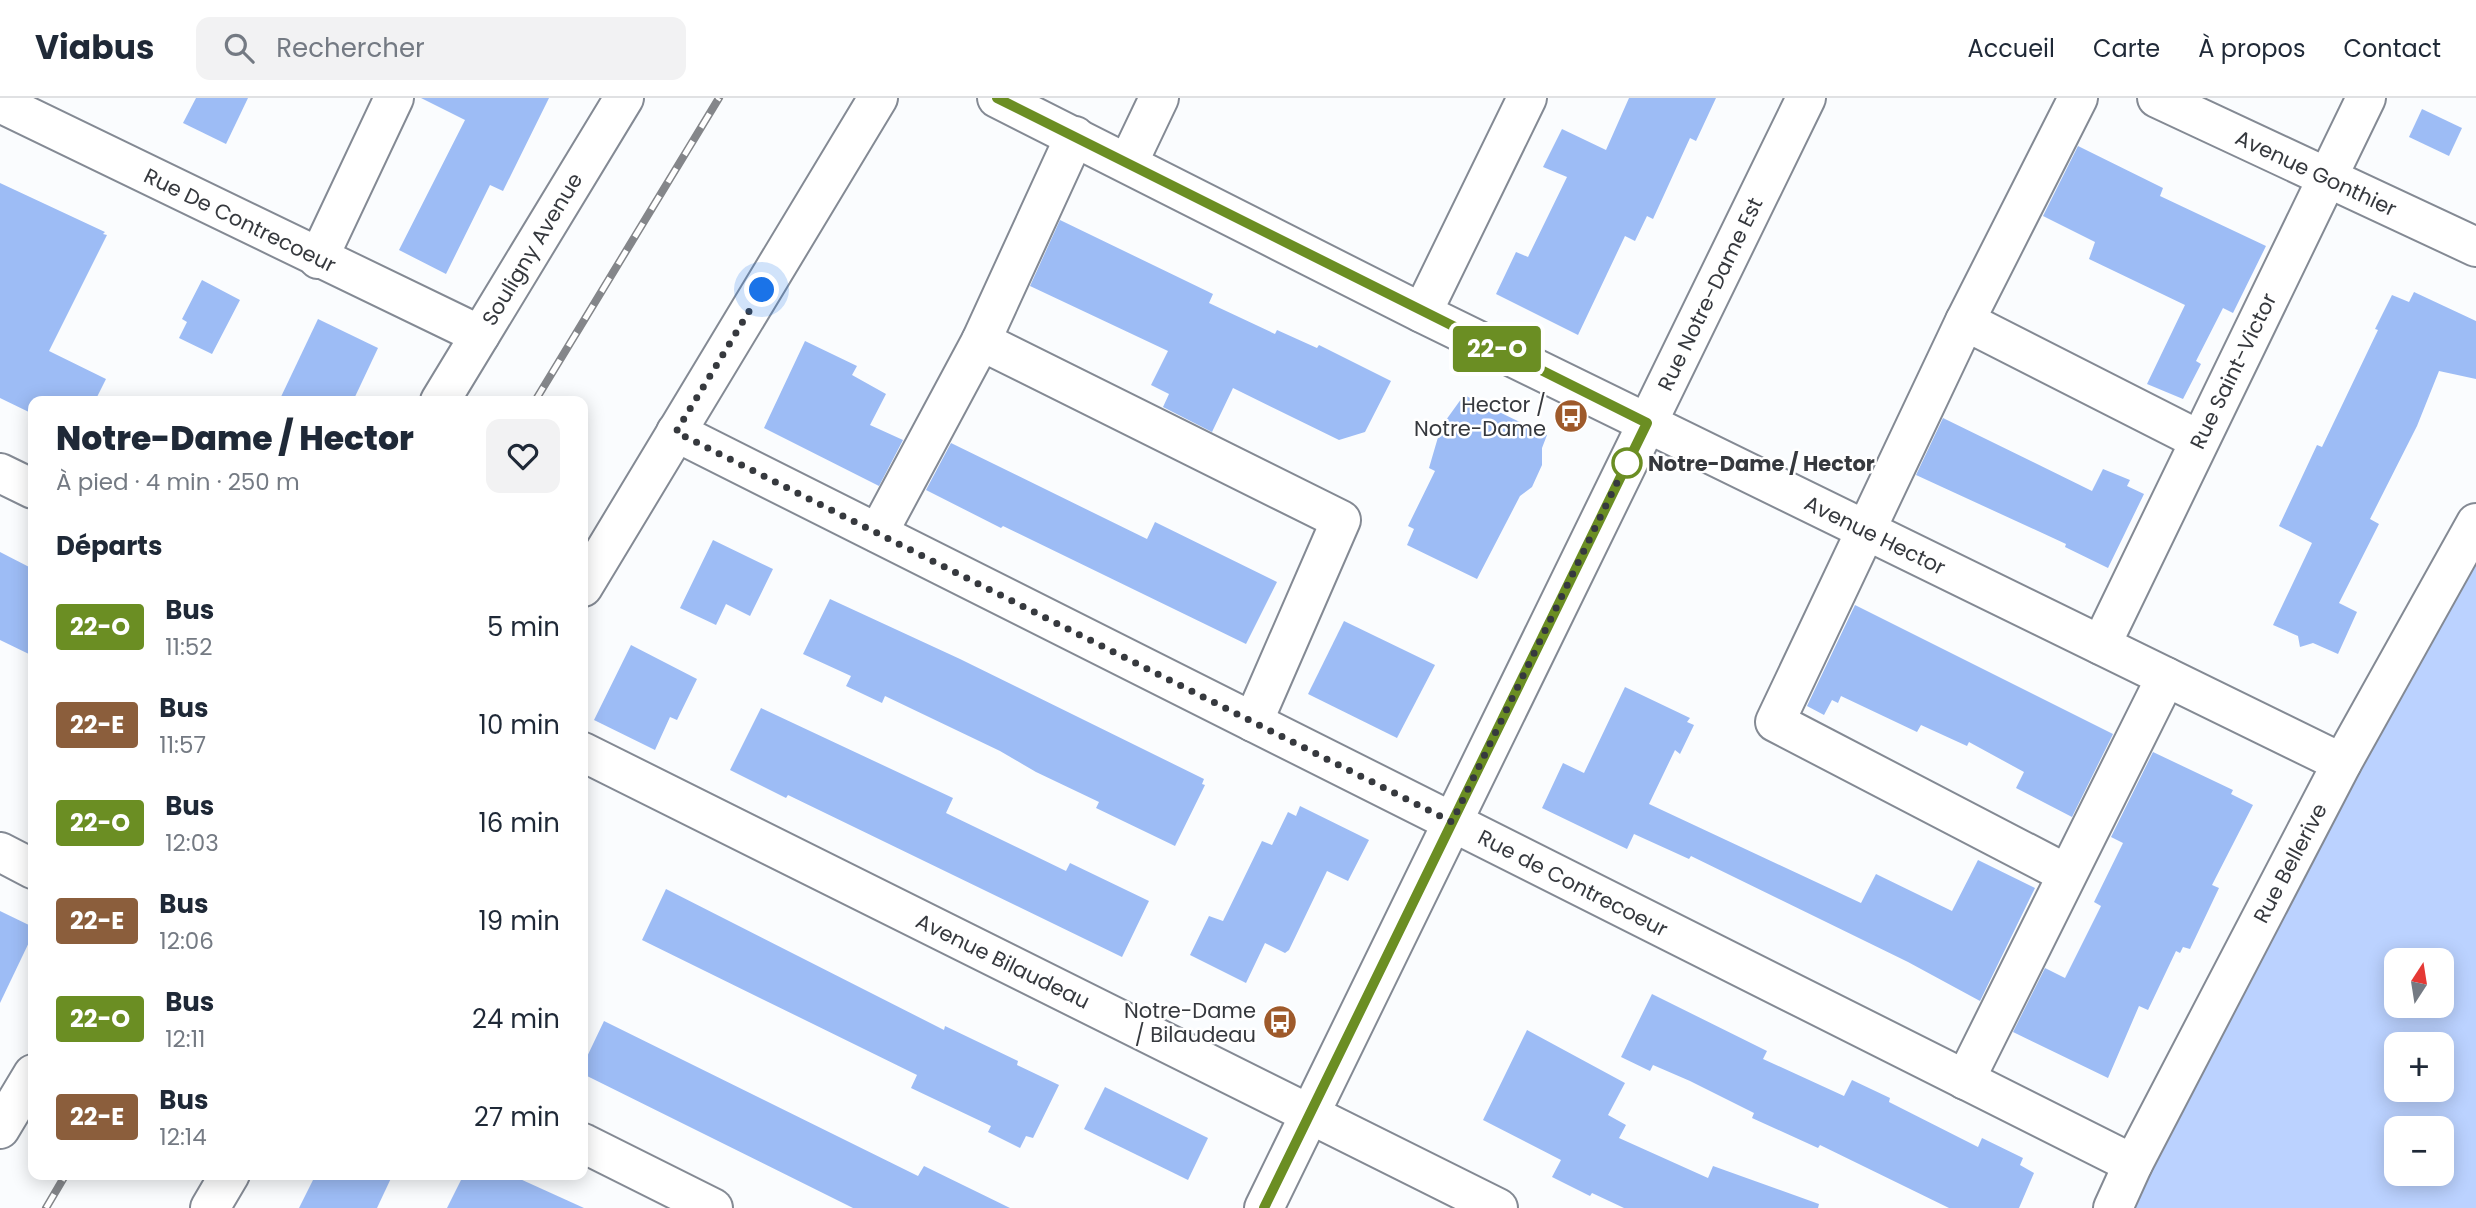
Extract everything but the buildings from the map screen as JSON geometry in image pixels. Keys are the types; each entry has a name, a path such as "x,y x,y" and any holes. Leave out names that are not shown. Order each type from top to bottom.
{"street":[{"path":"318,259 394,98"},
{"name":"Souligny Avenue","path":"443,396 624,98"},
{"path":"588,579 878,98"},
{"name":"Avenue Hector","path":"997,98 1422,313 2342,763"},
{"path":"1128,163 1159,98"},
{"path":"1422,313 1527,98"},
{"name":"Rue Notre-Dame Est","path":"1264,1208 1806,98"},
{"path":"2067,874 1775,722 1868,531 1965,321 2078,98"},
{"name":"Avenue Gonthier","path":"2157,98 2476,247"},
{"name":"Rue Saint-Victor","path":"2101,645 2366,98"},
{"name":"Rue De Contrecoeur","path":"0,103 480,335"},
{"path":"878,533 981,341 1075,136"},
{"path":"1965,321 2199,440"},
{"path":"981,341 1341,520 1253,722"},
{"name":"Rue de Contrecoeur","path":"676,432 2133,1164"},
{"path":"0,473 28,487"},
{"name":"Rue Bellerive","path":"2113,1208 2133,1164 2342,763 2476,523"},
{"path":"1965,1080 2166,677"},
{"name":"Avenue Bilaudeau","path":"588,754 1498,1208"},
{"path":"0,852 28,866"},
{"path":"0,1129 28,1082"},
{"path":"588,1146 713,1208"},
{"path":"210,1208 226,1180"}],"shaded area":[{"path":"2476,546 2476,1208 2126,1208"}],"railway":[{"path":"538,396 719,98"},
{"path":"46,1208 62,1180"}],"bus line":[{"name":"22-O","path":"997,98 1422,313 1647,423 1264,1208"}],"place":[{"name":"Hector / Notre-Dame","path":"1571,416"},
{"name":"Notre-Dame / Hector","path":"1627,463"},
{"name":"Notre-Dame / Bilaudeau","path":"1280,1022"}],"route":[{"path":"762,290 676,432 1452,822 1629,458 1627,463"}]}
